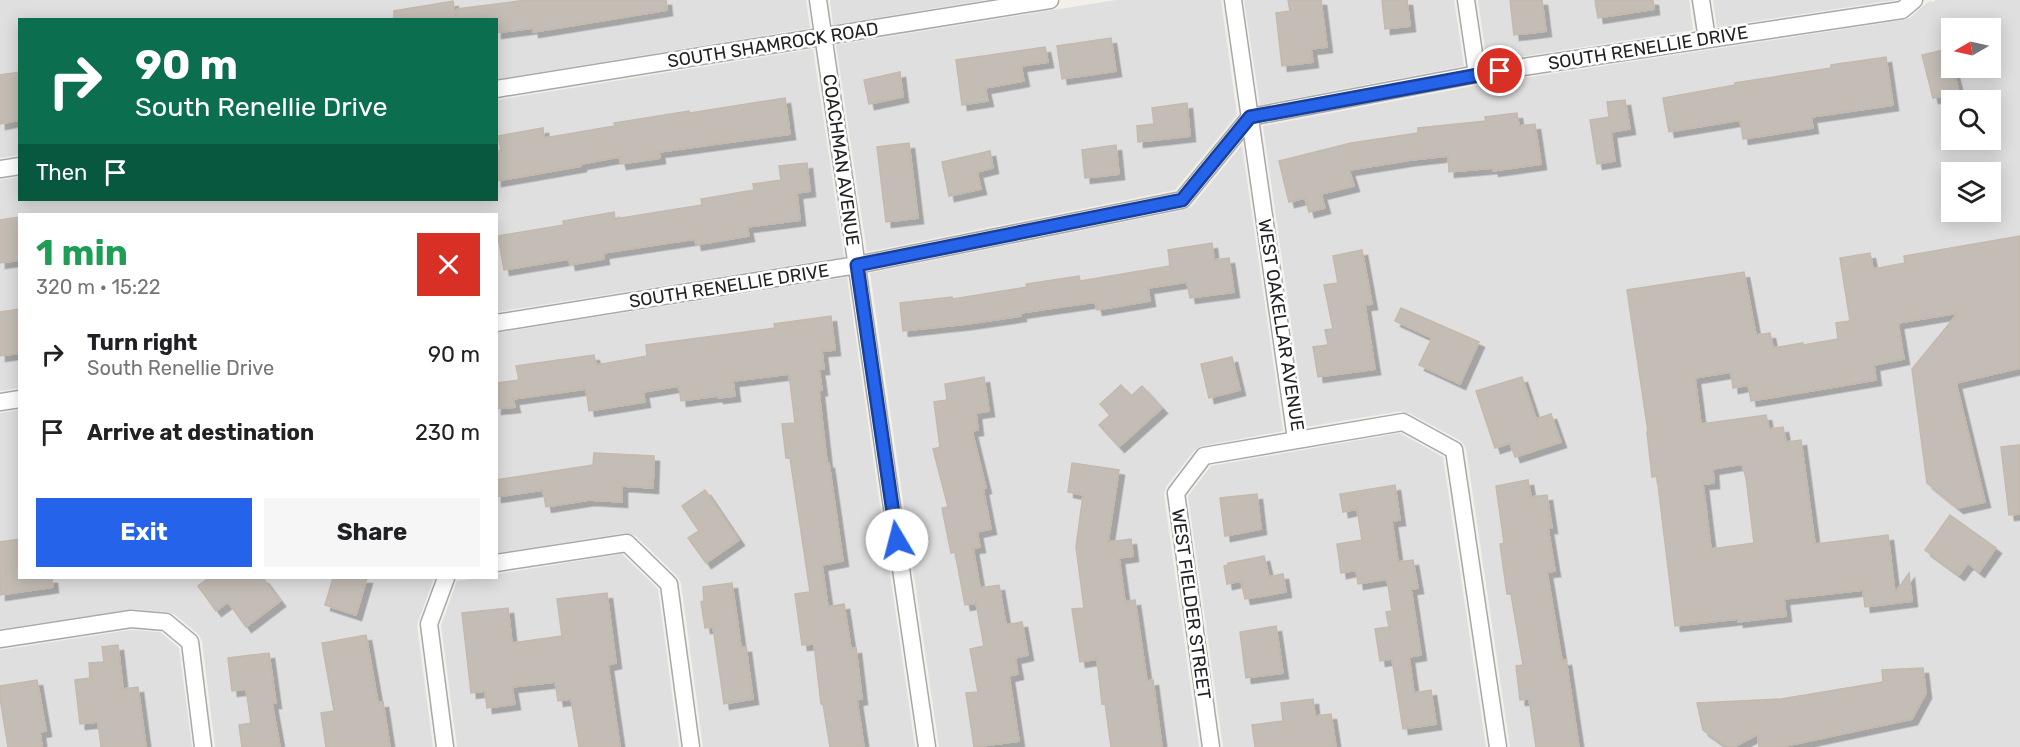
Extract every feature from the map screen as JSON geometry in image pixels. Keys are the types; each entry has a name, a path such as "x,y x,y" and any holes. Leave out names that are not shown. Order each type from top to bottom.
{"street":[{"name":"COACHMAN AVENUE","path":"818,0 927,747"},
{"name":"SOUTH SHAMROCK ROAD","path":"498,89 1050,0"},
{"name":"WEST OAKELLAR AVENUE","path":"1233,0 1296,439 1403,422 1454,450 1498,747"},
{"path":"1466,0 1477,74"},
{"path":"1701,0 1707,39"},
{"name":"SOUTH RENELLIE DRIVE","path":"498,323 857,265 1182,200 1250,117 1477,74 1902,10 1914,0"},
{"path":"0,169 18,166"},
{"path":"0,402 18,399"},
{"name":"WEST FIELDER STREET","path":"1211,747 1176,493 1204,456 1296,439"},
{"path":"498,564 627,543 669,584 691,747"},
{"path":"445,747 429,624 446,579"},
{"path":"0,639 131,619 166,622 190,642 203,747"}],"shaded area":[{"path":"0,0 806,0 810,28 498,79 498,18 18,18 18,155 0,158"},
{"path":"830,0 985,0 833,25"},
{"path":"1116,0 1221,0 1237,115 1175,190 867,252 836,45"},
{"path":"1244,0 1454,0 1464,66 1260,105"},
{"path":"1478,0 1689,0 1693,30 1487,62"},
{"path":"1713,0 1896,0 1717,27"},
{"path":"2020,0 2020,747 1510,747 1466,448 1461,441 1401,411 1306,427 1263,126 1479,85 1904,20 1911,17 1929,1"},
{"path":"813,49 844,257 498,312 498,213 18,213 18,388 0,391 0,180 18,177 18,201 498,201 498,100"},
{"path":"1242,145 1283,431 1202,446 1194,451 1166,487 1164,495 1199,747 939,747 870,273 1184,210 1192,206"},
{"path":"847,277 915,747 703,747 681,583 678,577 636,536 625,533 498,553 498,333"},
{"path":"18,410 18,579 434,579 417,625 433,747 215,747 202,641 198,634 174,614 167,612 133,609 0,629 0,413"},
{"path":"1400,433 1443,457 1486,747 1223,747 1188,496 1211,466"},
{"path":"622,554 658,589 679,747 457,747 441,625 457,581 498,579 498,574"},
{"path":"131,630 160,632 179,648 192,747 0,747 0,650"}],"building":[{"path":"527,0 666,0 667,10 533,32 533,28 498,33 498,18 458,18 457,9"},
{"path":"1288,0 1321,0 1327,47 1311,49 1313,62 1282,66 1276,13 1290,11"},
{"path":"1382,0 1407,0 1410,26 1385,29"},
{"path":"1510,0 1542,0 1546,31 1514,35"},
{"path":"1595,0 1653,0 1654,9 1598,18"},
{"path":"453,1 456,18 394,18 394,11"},
{"path":"1111,38 1116,71 1062,79 1057,46"},
{"path":"1045,47 1048,62 1021,66 1024,81 985,88 988,101 962,105 956,60"},
{"path":"1941,51 1941,78 1955,78 1958,90 1941,90 1941,96 1933,98 1922,55"},
{"path":"1886,57 1893,105 1811,117 1813,128 1743,139 1740,120 1669,132 1663,98 1735,85 1735,83 1831,68 1831,65"},
{"path":"18,72 18,120 0,124 0,75"},
{"path":"900,72 903,97 869,104 864,80"},
{"path":"785,98 790,134 659,152 660,158 621,164 619,157 498,181 498,151 501,150 498,136 543,128 544,138 615,126 614,123 689,111 690,113"},
{"path":"1625,100 1630,129 1611,132 1615,161 1597,164 1590,120 1609,117 1607,102"},
{"path":"1187,103 1190,136 1138,142 1137,126 1154,124 1152,108"},
{"path":"1517,113 1519,126 1535,124 1541,164 1493,171 1493,168 1449,172 1448,156 1411,160 1349,170 1354,186 1321,194 1325,208 1309,212 1305,198 1289,202 1279,161 1351,143 1418,133 1418,128 1486,121 1485,117"},
{"path":"909,143 918,218 886,222 877,147"},
{"path":"1116,145 1119,174 1085,178 1082,150"},
{"path":"990,151 993,168 977,172 981,189 949,196 942,162"},
{"path":"807,163 810,191 797,193 800,220 747,227 749,236 696,245 695,239 603,253 604,259 570,265 569,259 504,270 498,236 564,225 563,221 614,212 615,219 702,205 701,199 754,190 753,184 781,180 779,166"},
{"path":"18,217 18,260 0,263 0,220"},
{"path":"2020,236 2020,368 1956,383 1985,502 1958,508 1927,483 1912,369 1958,313 1898,323 1904,359 1874,365 1876,380 1751,401 1748,385 1733,388 1731,372 1695,378 1701,424 1766,415 1769,429 1783,427 1786,442 1801,440 1815,544 1888,535 1895,593 1909,573 1912,601 1865,607 1863,590 1784,599 1786,616 1675,626 1657,476 1652,477 1648,432 1627,290 1744,272 1756,335 1770,333 1773,348 1803,343 1803,345 1838,339 1836,323 1850,321 1840,258 1870,253 1873,269 1905,263 1904,256","holes":["1742,464 1746,478 1754,543 1711,549 1703,484 1714,483 1713,469"]},
{"path":"1212,243 1214,260 1229,258 1234,292 1190,298 1187,282 1148,288 1150,301 1097,310 1095,302 1020,313 1021,316 903,331 900,303 952,297 953,299 1027,287 1026,284 1079,276 1080,281 1170,266 1168,250"},
{"path":"1362,250 1372,304 1365,305 1375,369 1318,377 1313,347 1328,345 1325,330 1333,329 1324,285 1338,283 1333,256"},
{"path":"1401,308 1479,342 1460,384 1419,365 1432,338 1395,321"},
{"path":"18,309 18,353 0,356 0,312"},
{"path":"831,316 835,350 822,351 824,369 819,369 822,390 819,391 827,463 829,463 843,561 822,565 828,607 844,604 851,649 856,648 862,699 857,700 864,747 830,747 823,704 821,704 814,644 802,645 795,594 810,592 790,458 786,458 782,424 795,423 789,374 733,381 735,396 681,401 679,386 643,392 645,402 589,411 586,389 513,399 515,407 498,409 498,383 519,380 516,366 594,355 596,365 647,356 646,345 775,328 774,324"},
{"path":"1232,357 1240,390 1209,398 1201,364"},
{"path":"984,377 989,411 976,413 978,430 972,431 986,488 983,489 991,529 977,532 980,547 973,548 980,588 999,585 1006,625 1022,622 1028,655 1015,658 1018,674 1009,676 1019,741 974,747 966,693 978,692 970,649 984,646 976,603 965,605 955,552 951,553 942,508 948,507 933,449 940,447 934,402 947,400 945,384"},
{"path":"1522,377 1536,419 1551,414 1561,442 1515,457 1510,443 1495,448 1476,391"},
{"path":"1121,385 1131,396 1142,386 1162,408 1119,447 1099,425 1110,415 1100,404"},
{"path":"2020,445 2020,514 2009,515 2001,447"},
{"path":"594,453 654,456 653,488 622,486 622,502 589,500 546,507 543,490 498,497 498,480 593,465"},
{"path":"1072,463 1119,470 1108,542 1131,539 1133,556 1119,558 1125,602 1135,600 1147,681 1153,680 1162,747 1111,747 1105,703 1102,704 1097,659 1080,662 1072,609 1084,608 1076,547 1083,495 1068,492"},
{"path":"1528,480 1531,497 1547,495 1552,528 1548,528 1555,571 1547,572 1562,661 1566,660 1579,747 1536,747 1529,699 1520,700 1516,666 1523,665 1511,594 1507,594 1500,544 1504,543 1496,486"},
{"path":"1395,485 1400,520 1392,521 1398,562 1413,560 1418,588 1411,589 1421,655 1409,657 1414,693 1431,690 1436,724 1403,729 1392,659 1380,661 1375,629 1389,627 1386,612 1392,611 1387,579 1358,584 1356,570 1341,573 1337,544 1362,540 1357,509 1343,512 1340,494"},
{"path":"705,490 739,540 706,563 688,538 699,531 682,506"},
{"path":"1257,494 1261,529 1225,536 1220,498"},
{"path":"1950,515 1996,548 1979,572 1968,563 1959,575 1925,550"},
{"path":"18,539 18,579 52,579 53,587 0,595 0,542"},
{"path":"1264,556 1269,577 1283,574 1286,592 1245,599 1241,581 1227,584 1224,566 1228,563"},
{"path":"208,579 264,579 280,601 246,627 228,602 216,611 198,586"},
{"path":"333,579 367,579 356,615 325,605"},
{"path":"732,583 741,647 746,647 753,699 724,704 713,627 705,628 701,602 704,601 703,587"},
{"path":"607,593 616,663 608,665 620,747 579,747 571,699 558,701 555,682 512,687 515,704 487,708 485,691 471,693 462,613 508,608 512,643 562,636 557,599"},
{"path":"1276,626 1283,673 1246,678 1240,632"},
{"path":"366,635 378,703 383,702 390,747 326,747 321,713 334,711 322,643"},
{"path":"118,645 123,689 138,687 146,747 101,747 98,722 80,724 75,680 90,678 89,663 104,662 102,647"},
{"path":"269,653 276,703 272,703 280,747 242,747 239,725 251,723 246,689 232,691 228,658"},
{"path":"1923,668 1926,693 1912,719 1781,747 1759,747 1758,734 1734,747 1727,747 1703,730 1697,703 1781,699 1883,682 1882,670"},
{"path":"37,680 46,731 40,732 42,747 8,747 0,686"},
{"path":"1313,699 1315,716 1331,714 1336,747 1255,747 1252,725 1283,721 1281,703"}],"route":[{"path":"897,540 857,265 1182,200 1250,117 1500,71"}]}
